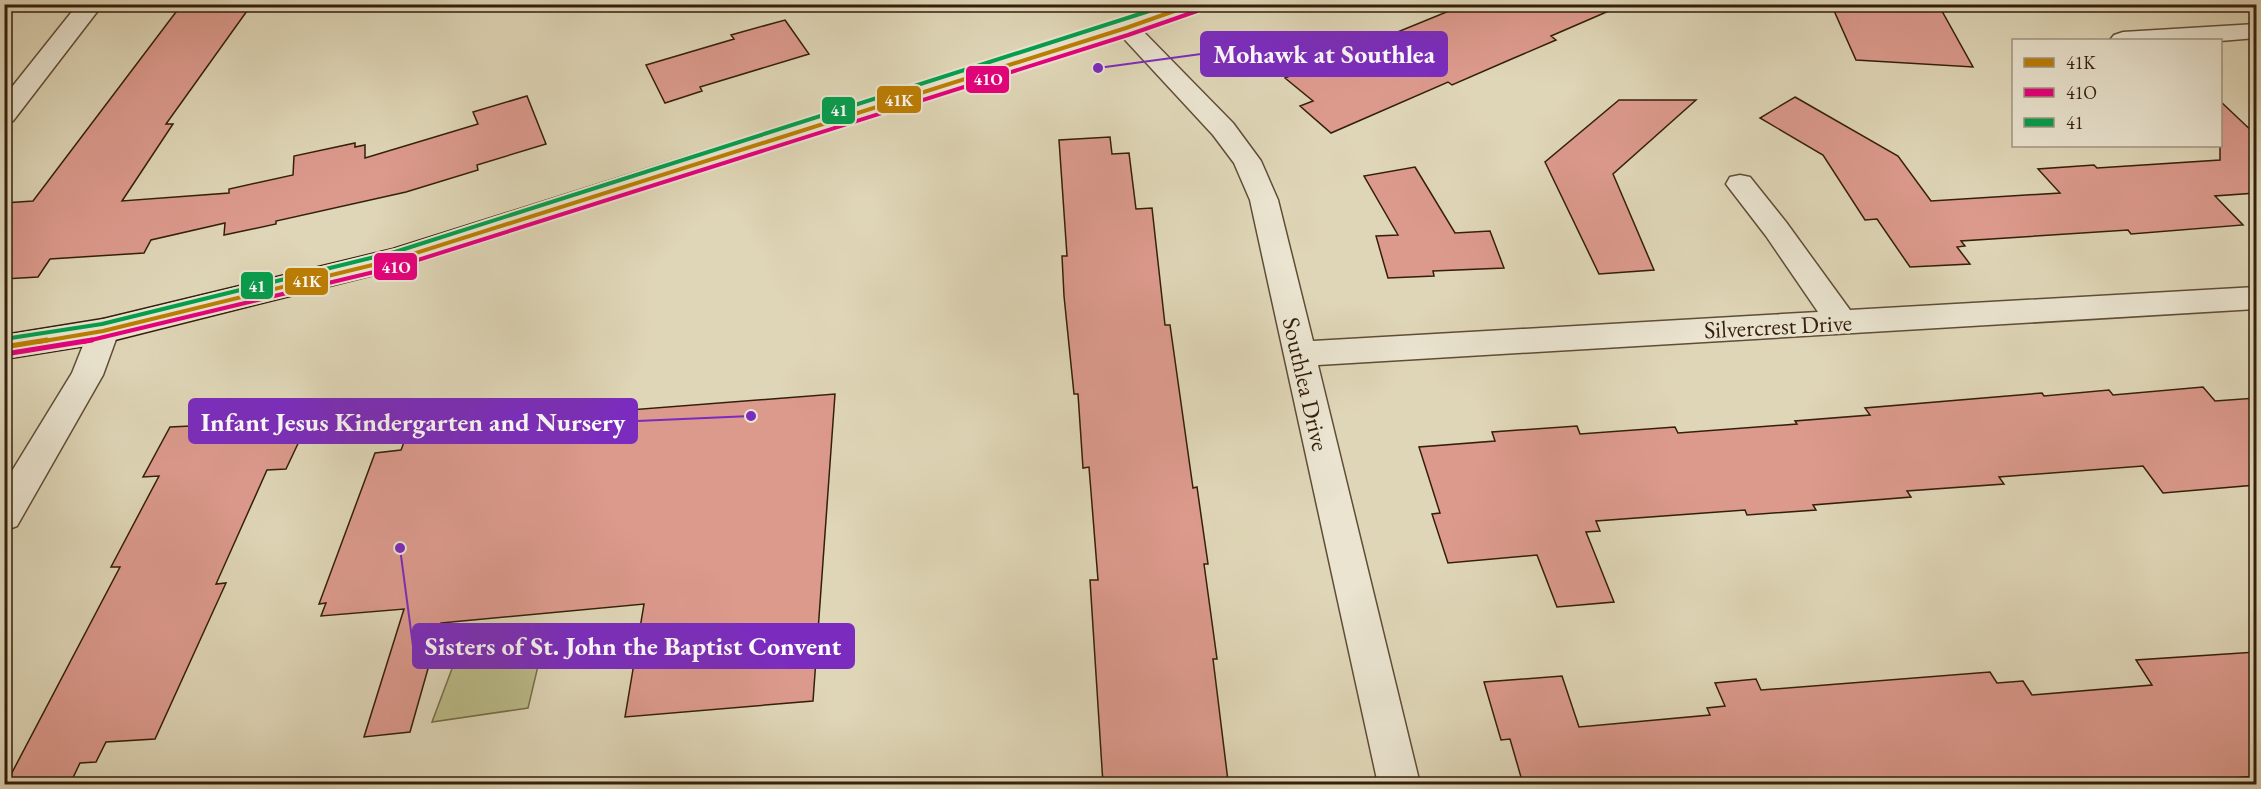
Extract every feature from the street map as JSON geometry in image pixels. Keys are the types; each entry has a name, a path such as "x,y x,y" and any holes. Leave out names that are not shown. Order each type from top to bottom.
{"street":[{"path":"4,114 91,4"},
{"path":"4,347 103,331 397,259 1126,28 1195,4"},
{"name":"Southlea Drive","path":"1126,28 1223,129 1247,161 1264,200 1399,784"},
{"path":"2139,39 2244,32 2256,54"},
{"path":"1740,184 1776,229 1841,322"},
{"name":"Silvercrest Drive","path":"1299,354 2256,298"},
{"path":"4,516 87,375 103,331"}],"green space":[{"path":"543,645 528,708 432,722 453,666"}],"building":[{"path":"182,4 252,4 166,124 173,124 122,201 229,193 229,189 293,175 294,156 355,143 355,147 365,145 365,158 478,124 473,112 527,96 546,144 477,165 478,170 406,192 224,235 225,223 151,240 144,253 50,259 38,277 4,279 4,203 33,201"},
{"path":"1466,4 1625,4 1551,36 1556,40 1452,85 1448,82 1331,133 1300,106 1313,101 1285,78"},
{"path":"1831,4 1938,4 1973,67 1856,60"},
{"path":"785,20 809,54 700,87 702,91 665,103 646,65 734,39 731,35"},
{"path":"1795,97 1898,156 1931,201 2060,193 2038,169 2094,165 2097,168 2220,160 2222,103 2256,135 2256,193 2215,196 2243,225 2131,234 2128,230 1961,241 1965,246 1957,247 1970,264 1910,267 1877,219 1865,220 1823,155 1760,118"},
{"path":"1619,100 1696,100 1613,174 1654,270 1599,274 1545,162"},
{"path":"1110,137 1112,154 1129,153 1136,209 1152,208 1165,325 1170,325 1193,488 1197,487 1208,564 1204,564 1217,659 1213,659 1228,781 1103,784 1090,580 1098,580 1089,467 1083,468 1078,394 1074,394 1064,296 1062,256 1067,256 1059,140"},
{"path":"1415,167 1455,233 1490,231 1504,268 1433,271 1434,276 1388,278 1376,236 1398,235 1364,176"},
{"path":"2203,387 2215,401 2256,398 2256,485 2163,493 2143,466 1999,477 2004,484 1907,491 1911,497 1813,505 1816,510 1747,515 1745,510 1596,521 1600,531 1586,532 1614,602 1557,607 1537,555 1448,563 1432,514 1440,513 1419,447 1495,441 1492,432 1577,426 1580,434 1675,427 1678,433 1797,424 1795,421 1870,415 1865,408 2042,393 2044,396 2109,390 2113,395"},
{"path":"835,394 813,701 625,717 644,604 441,623 410,732 364,737 404,609 321,616 326,603 319,604 375,453 401,450 406,437 521,428 527,406 620,399 617,411"},
{"path":"312,414 286,469 267,470 216,584 226,583 155,739 106,742 96,762 80,763 70,784 6,784 120,567 111,567 159,476 143,477 170,427 254,423 257,416"},
{"path":"2256,652 2256,776 2203,781 2205,784 1523,784 1510,739 1501,740 1484,682 1562,676 1579,727 1710,715 1707,708 1725,706 1715,683 1756,679 1761,690 1990,672 1997,683 2023,681 2032,695 2152,685 2136,660"}],"transit line":[{"name":"41","path":"4,339 102,324 395,252 1171,4"},
{"name":"41K","path":"4,347 103,331 397,259 1126,28 1194,4"},
{"name":"41O","path":"5,354 105,338 399,266 1128,35 1197,11"}],"place":[{"name":"Mohawk at Southlea","path":"1098,68"},
{"name":"Infant Jesus Kindergarten and Nursery","path":"751,416"},
{"name":"Sisters of St. John the Baptist Convent","path":"400,548"}]}
